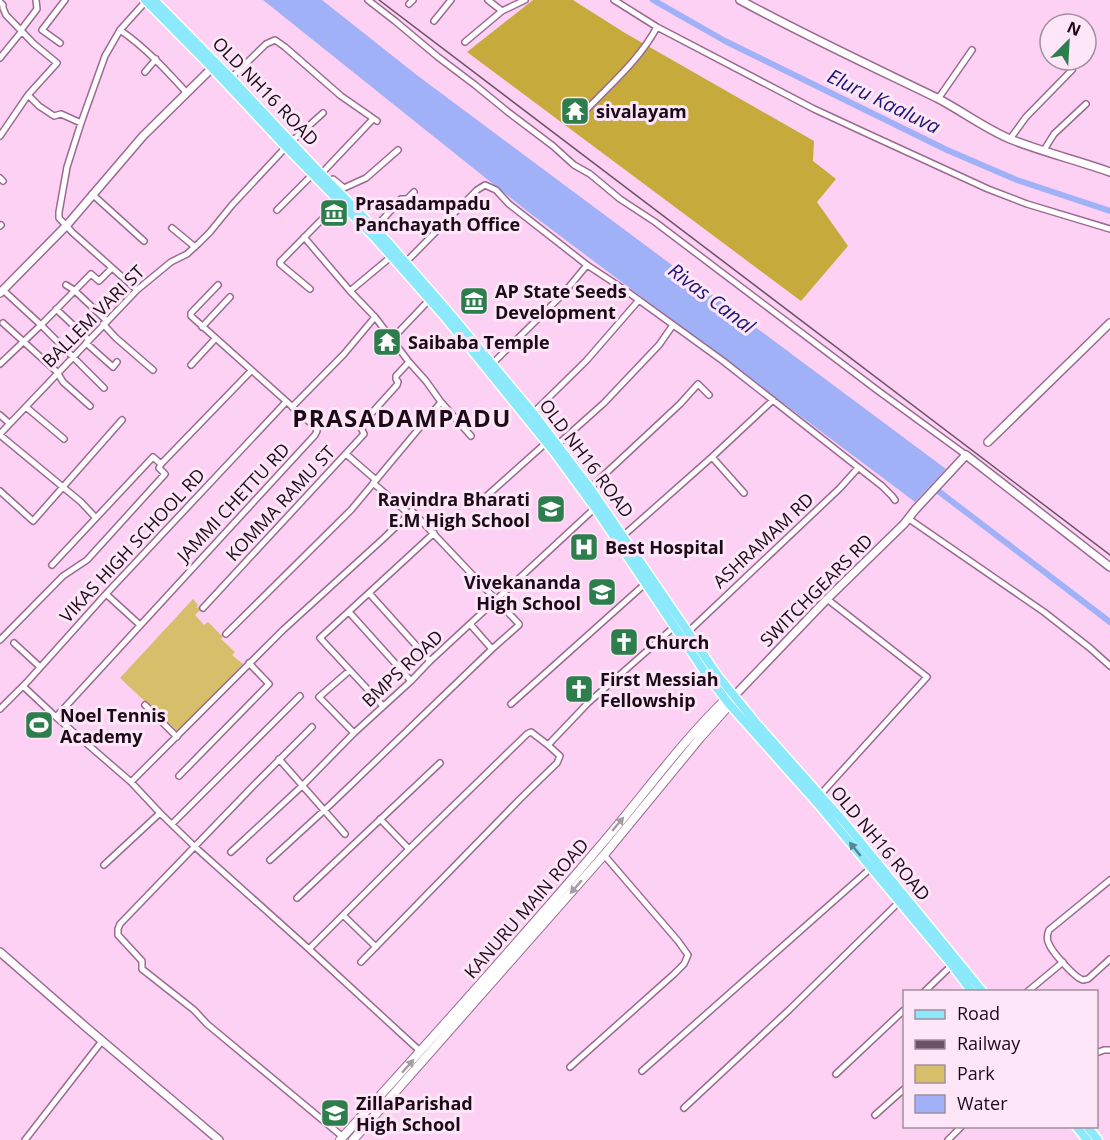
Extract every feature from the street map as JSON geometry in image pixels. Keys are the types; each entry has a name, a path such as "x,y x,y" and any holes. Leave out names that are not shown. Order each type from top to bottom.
{"main road":[{"name":"OLD NH16 ROAD","path":"148,0 212,68 289,144"},
{"name":"OLD NH16 ROAD","path":"148,0 231,78 430,299 590,488 732,697 971,990"},
{"name":"OLD NH16 ROAD","path":"317,174 329,182 406,261 533,413 551,442 554,452 646,582 706,674 732,697 820,795 981,990"},
{"name":"KANURU MAIN ROAD","path":"341,1138 604,855 732,697"},
{"name":"KANURU MAIN ROAD","path":"353,1140 705,720 732,697"},
{"path":"376,1101 382,1107"},
{"path":"1089,1128 1098,1140"}],"street":[{"path":"0,136 28,95 57,63 34,44 6,15 2,4 9,0"},
{"path":"0,58 37,9 36,0"},
{"path":"60,43 42,30 65,0"},
{"path":"137,290 73,233 59,218 59,212 67,167 105,56 120,30 148,0"},
{"path":"368,0 574,165 590,174 620,199 655,222 966,455 1110,567"},
{"path":"434,21 451,0"},
{"path":"488,0 502,11"},
{"path":"465,42 502,11 525,0"},
{"path":"614,0 657,27 814,109 988,189 1027,204 1110,229"},
{"path":"742,0 762,13 962,111 996,132 1110,172"},
{"path":"587,109 639,54 657,27"},
{"path":"120,30 136,40 187,93"},
{"path":"231,78 266,44 275,40 341,96 375,120 277,210"},
{"path":"938,99 972,50"},
{"path":"145,72 156,59"},
{"path":"104,388 41,325 2,291 67,225 143,136 212,68"},
{"path":"1010,138 1026,117 1070,72"},
{"path":"28,95 54,116 61,114 81,123"},
{"path":"1044,150 1054,134 1086,104"},
{"name":"BALLEM VARI ST","path":"0,434 137,290 171,262 195,247 289,144 323,113"},
{"path":"329,182 333,179 344,188 366,178 398,150"},
{"path":"406,261 477,190 485,185 496,190 509,204 587,265 674,325 773,400 882,486 895,501"},
{"path":"375,228 401,199 407,199 414,192"},
{"path":"92,194 144,241"},
{"path":"310,289 290,274 280,262 340,201"},
{"path":"172,228 195,247"},
{"path":"304,237 375,317 441,402 471,436"},
{"path":"350,291 392,256"},
{"path":"492,364 562,294 587,265"},
{"path":"0,364 91,274 99,281 112,268"},
{"path":"66,285 105,322 109,331 153,370"},
{"path":"218,285 190,313 190,316 202,327 231,297"},
{"path":"392,339 430,299"},
{"path":"533,413 586,361 639,300"},
{"path":"56,309 113,367 117,362"},
{"path":"292,407 344,354 375,317"},
{"path":"3,323 57,372 63,382 90,406"},
{"path":"988,442 1110,323"},
{"path":"481,501 551,442 604,403 659,345 674,325"},
{"name":"JAMMI CHETTU RD","path":"56,717 317,431 202,327"},
{"path":"191,365 215,339"},
{"name":"KOMMA RAMU ST","path":"203,608 364,434 360,426 397,386 399,382 396,376 409,362"},
{"path":"0,640 63,576 87,560 165,474 159,468 161,464 251,371"},
{"path":"590,488 680,404 698,384 709,395"},
{"path":"624,536 773,400"},
{"name":"VIKAS HIGH SCHOOL RD","path":"0,709 286,402"},
{"path":"226,634 351,510 441,402"},
{"path":"26,407 64,439"},
{"path":"0,415 9,423"},
{"path":"0,491 33,521 122,420"},
{"path":"0,434 81,502 96,518"},
{"path":"346,454 408,514"},
{"name":"SWITCHGEARS RD","path":"732,697 909,519 966,455"},
{"path":"52,565 153,457 161,464"},
{"path":"712,457 744,494"},
{"name":"ASHRAMAM RD","path":"688,632 840,488 858,468"},
{"name":"BMPS ROAD","path":"231,852 430,661 595,508"},
{"path":"131,782 283,630 412,511 519,625 270,860"},
{"path":"909,519 1044,612 1110,666"},
{"path":"383,706 320,638 434,533"},
{"path":"511,704 646,582"},
{"path":"369,593 430,661"},
{"path":"106,594 140,625"},
{"path":"820,795 927,677 827,599"},
{"path":"349,612 411,681"},
{"path":"470,624 492,649"},
{"path":"549,745 588,703 674,627"},
{"path":"14,643 40,667"},
{"path":"179,776 269,684 249,663"},
{"path":"349,671 319,697 354,734"},
{"path":"23,686 131,782 194,846 421,1052"},
{"path":"171,824 300,696"},
{"path":"145,705 177,737"},
{"path":"312,727 120,924 118,934 142,961 142,969 194,1010 207,1024 341,1138"},
{"path":"309,949 527,734 535,733 560,756 557,763 361,962"},
{"path":"279,759 345,834"},
{"path":"297,898 440,763"},
{"path":"104,866 160,813"},
{"path":"380,819 409,849"},
{"path":"570,1067 674,974 684,964 688,955 604,855"},
{"path":"642,1071 871,868"},
{"path":"1110,880 1049,930 1047,937 1048,944 1063,963 1083,980 1088,979 1110,959"},
{"path":"684,1108 789,1010 899,902"},
{"path":"344,915 376,947"},
{"path":"0,952 219,1140"},
{"path":"1029,990 1063,963"},
{"path":"926,990 952,965"},
{"path":"836,1074 903,1011"},
{"path":"25,1140 102,1041"},
{"path":"875,1115 903,1090"},
{"path":"948,1140 960,1128"}],"green space":[{"path":"193,599 198,605 196,608 200,606 202,608 195,615 204,625 208,622 221,635 224,635 221,639 235,652 232,655 243,664 178,732 120,678"}],"shaded area":[{"path":"533,0 573,0 625,33 814,141 813,161 836,179 817,202 848,246 801,301 467,52"}],"water":[{"path":"263,0 322,0 418,76 946,469 915,502 527,211"}],"waterway":[{"name":"Eluru Kaaluva","path":"653,0 725,41 947,150 1017,180 1110,211"},
{"name":"Rivas Canal","path":"933,487 1110,622"}],"railway":[{"path":"379,0 1110,555"}],"place":[{"name":"sivalayam","path":"575,111"},
{"name":"Prasadampadu Panchayath Office","path":"334,213"},
{"name":"AP State Seeds Development","path":"474,301"},
{"name":"Saibaba Temple","path":"387,342"},
{"name":"Ravindra Bharati E.M High School","path":"551,509"},
{"name":"Best Hospital","path":"584,547"},
{"name":"Vivekananda High School","path":"602,592"},
{"name":"Church","path":"624,642"},
{"name":"First Messiah Fellowship","path":"579,689"},
{"name":"Noel Tennis Academy","path":"39,725"},
{"name":"ZillaParishad High School","path":"335,1113"}],"district":[{"name":"PRASADAMPADU","path":"402,417"}]}
